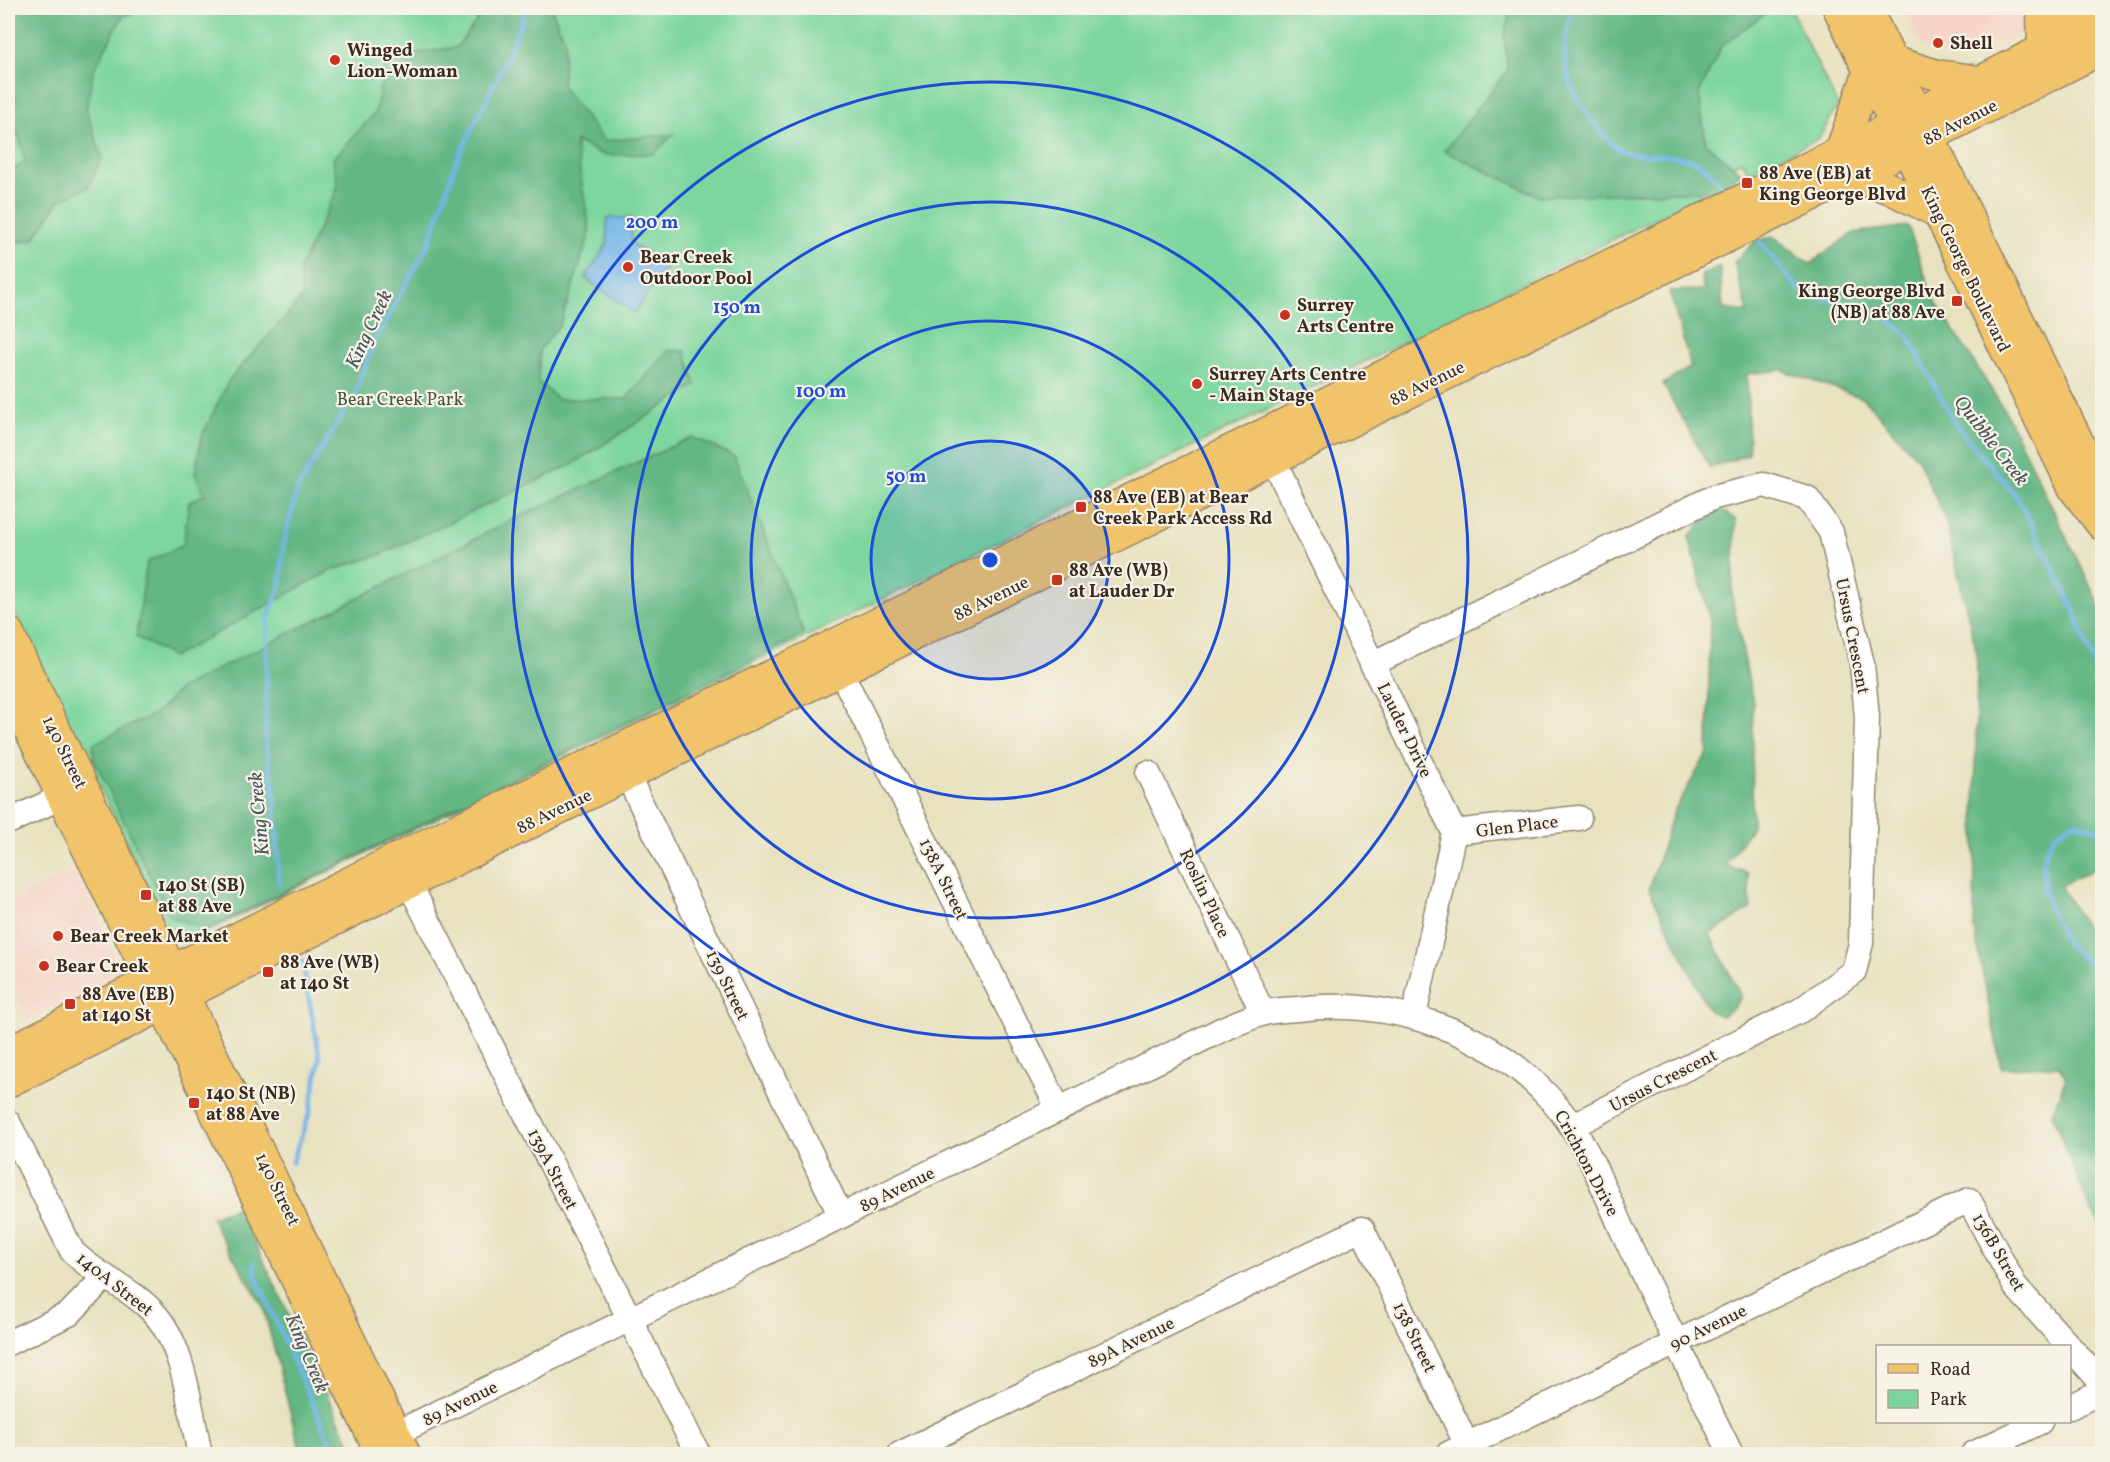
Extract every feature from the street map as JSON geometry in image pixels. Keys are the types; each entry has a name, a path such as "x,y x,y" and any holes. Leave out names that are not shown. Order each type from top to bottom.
{"main road":[{"name":"King George Boulevard","path":"1838,8 1880,66 2096,478 2103,513"},
{"name":"King George Boulevard","path":"1866,8 1880,66"},
{"name":"88 Avenue","path":"1913,131 1981,81 2043,49 2042,14 2063,20 2075,33 2103,19"},
{"name":"88 Avenue","path":"834,660 1273,459 1741,216 1913,131 2103,49"},
{"path":"1939,213 1845,165 1880,66 1981,81"},
{"name":"King George Boulevard","path":"1913,131 1939,213 2074,489 2103,525"},
{"name":"88 Avenue","path":"8,1082 166,988 834,660 1284,425 1741,216"},
{"path":"1273,459 1284,425"},
{"name":"140 Street","path":"8,633 72,791 166,988 394,1448"},
{"name":"140 Street","path":"8,685 72,791"},
{"name":"88 Avenue","path":"8,1052 166,988 409,883 622,764"}],"street":[{"name":"Lauder Drive","path":"1273,459 1454,832"},
{"name":"Ursus Crescent","path":"1372,664 1714,497 1764,485 1807,498 1831,532 1862,664 1868,717 1861,943 1854,971 1801,1010 1572,1126"},
{"name":"138A Street","path":"834,660 1059,1110"},
{"name":"139 Street","path":"622,764 841,1216"},
{"name":"Roslin Place","path":"1148,773 1263,1013"},
{"path":"8,822 72,791"},
{"name":"Glen Place","path":"1454,832 1579,818"},
{"path":"1414,1016 1454,832"},
{"name":"139A Street","path":"409,883 698,1455"},
{"name":"89 Avenue","path":"394,1448 629,1321 1223,1029 1263,1013 1313,1007 1368,1007 1414,1016"},
{"name":"Crichton Drive","path":"1414,1016 1466,1036 1501,1056 1535,1083 1555,1103 1572,1126 1731,1455"},
{"name":"140A Street","path":"8,1122 72,1251 104,1278 153,1311 168,1332 178,1354 200,1455"},
{"name":"90 Avenue","path":"1458,1450 1969,1200"},
{"name":"136B Street","path":"1969,1200 2015,1286 2069,1345"},
{"name":"138 Street","path":"1362,1229 1458,1450"},
{"name":"89A Avenue","path":"900,1455 1362,1229"},
{"path":"8,1343 69,1314 104,1278"},
{"name":"136B Street","path":"2071,1348 2103,1383"},
{"path":"2071,1406 2103,1390"},
{"path":"1973,1455 2038,1423"}],"shaded area":[{"path":"1903,8 2077,8 1971,56 1923,48"},
{"path":"74,870 123,969 121,974 28,1021 8,980 8,902"}],"green space":[{"name":"Bear Creek Park","path":"8,8 1790,8 1838,106 1819,138 1749,173 1742,161 1696,184 1701,196 184,943 174,939 8,598"},
{"path":"8,8 154,8 123,16 94,69 86,109 102,157 89,187 60,200 34,239 20,242 8,234 8,173 25,161 18,133 8,127 8,62 17,46 8,43"},
{"path":"486,8 551,8 565,41 562,87 604,141 674,134 653,154 603,155 575,141 590,233 560,325 540,349 538,381 557,399 626,399 668,351 685,351 696,385 573,464 382,554 330,571 173,657 136,637 147,562 183,545 189,502 205,494 195,474 202,436 229,380 302,298 299,270 338,187 333,159 375,113 387,58 457,47"},
{"path":"1511,8 1772,8 1721,46 1699,94 1706,144 1742,173 1716,191 1538,196 1444,151 1508,70 1504,39"},
{"path":"1908,226 1933,298 2005,411 2102,610 2102,865 2060,886 2102,953 2102,1227 2090,1209 2052,1114 2066,1078 2059,1066 2001,1068 1974,928 1977,654 1946,522 1918,459 1863,398 1781,370 1747,374 1749,454 1710,468 1663,384 1691,367 1669,291 1703,290 1702,274 1720,267 1723,309 1748,312 1734,262 1757,240 1774,237 1810,264 1853,233"},
{"path":"692,437 734,456 804,634 207,930 170,917 94,759 93,744 158,712 179,689 510,521"},
{"path":"1722,510 1736,520 1732,597 1753,702 1752,827 1725,865 1748,873 1751,908 1710,934 1741,997 1733,1008 1722,1016 1709,1011 1649,889 1674,811 1708,752 1710,620 1689,537 1707,517"},
{"path":"238,1207 355,1454 301,1454 263,1306 216,1228 212,1217"}],"water":[{"path":"607,218 631,218 631,243 667,266 634,313 585,278 607,244"}],"waterway":[{"name":"King Creek","path":"279,884 275,797 265,738 268,619 281,584 283,546 298,488 355,394 374,343 430,241 456,162 509,53 527,8"},
{"name":"Quibble Creek","path":"1573,8 1566,41 1566,69 1584,109 1605,137 1617,148 1628,153 1680,157 1698,163 1712,174 1727,194"},
{"name":"Quibble Creek","path":"1755,236 1795,285 1805,293 1884,315 1908,336 1956,425 2018,498 2075,611 2102,681"},
{"name":"Quibble Creek","path":"2102,831 2076,822 2061,830 2051,842 2045,855 2043,870 2047,900 2066,943 2075,952 2102,969"},
{"name":"King Creek","path":"292,1163 310,1111 320,1059 302,961"},
{"name":"King Creek","path":"254,1263 255,1274 335,1454"}],"place":[{"name":"Shell","path":"1938,43"},
{"name":"Winged Lion-Woman","path":"335,60"},
{"name":"88 Ave (EB) at King George Blvd","path":"1747,183"},
{"name":"Bear Creek Outdoor Pool","path":"628,267"},
{"name":"King George Blvd (NB) at 88 Ave","path":"1957,301"},
{"name":"Surrey Arts Centre","path":"1285,315"},
{"name":"Surrey Arts Centre - Main Stage","path":"1197,384"},
{"name":"88 Ave (EB) at Bear Creek Park Access Rd","path":"1081,507"},
{"name":"88 Ave (WB) at Lauder Dr","path":"1057,580"},
{"name":"140 St (SB) at 88 Ave","path":"146,895"},
{"name":"Bear Creek Market","path":"58,936"},
{"name":"Bear Creek","path":"44,966"},
{"name":"88 Ave (WB) at 140 St","path":"268,972"},
{"name":"88 Ave (EB) at 140 St","path":"70,1004"},
{"name":"140 St (NB) at 88 Ave","path":"194,1103"}]}
